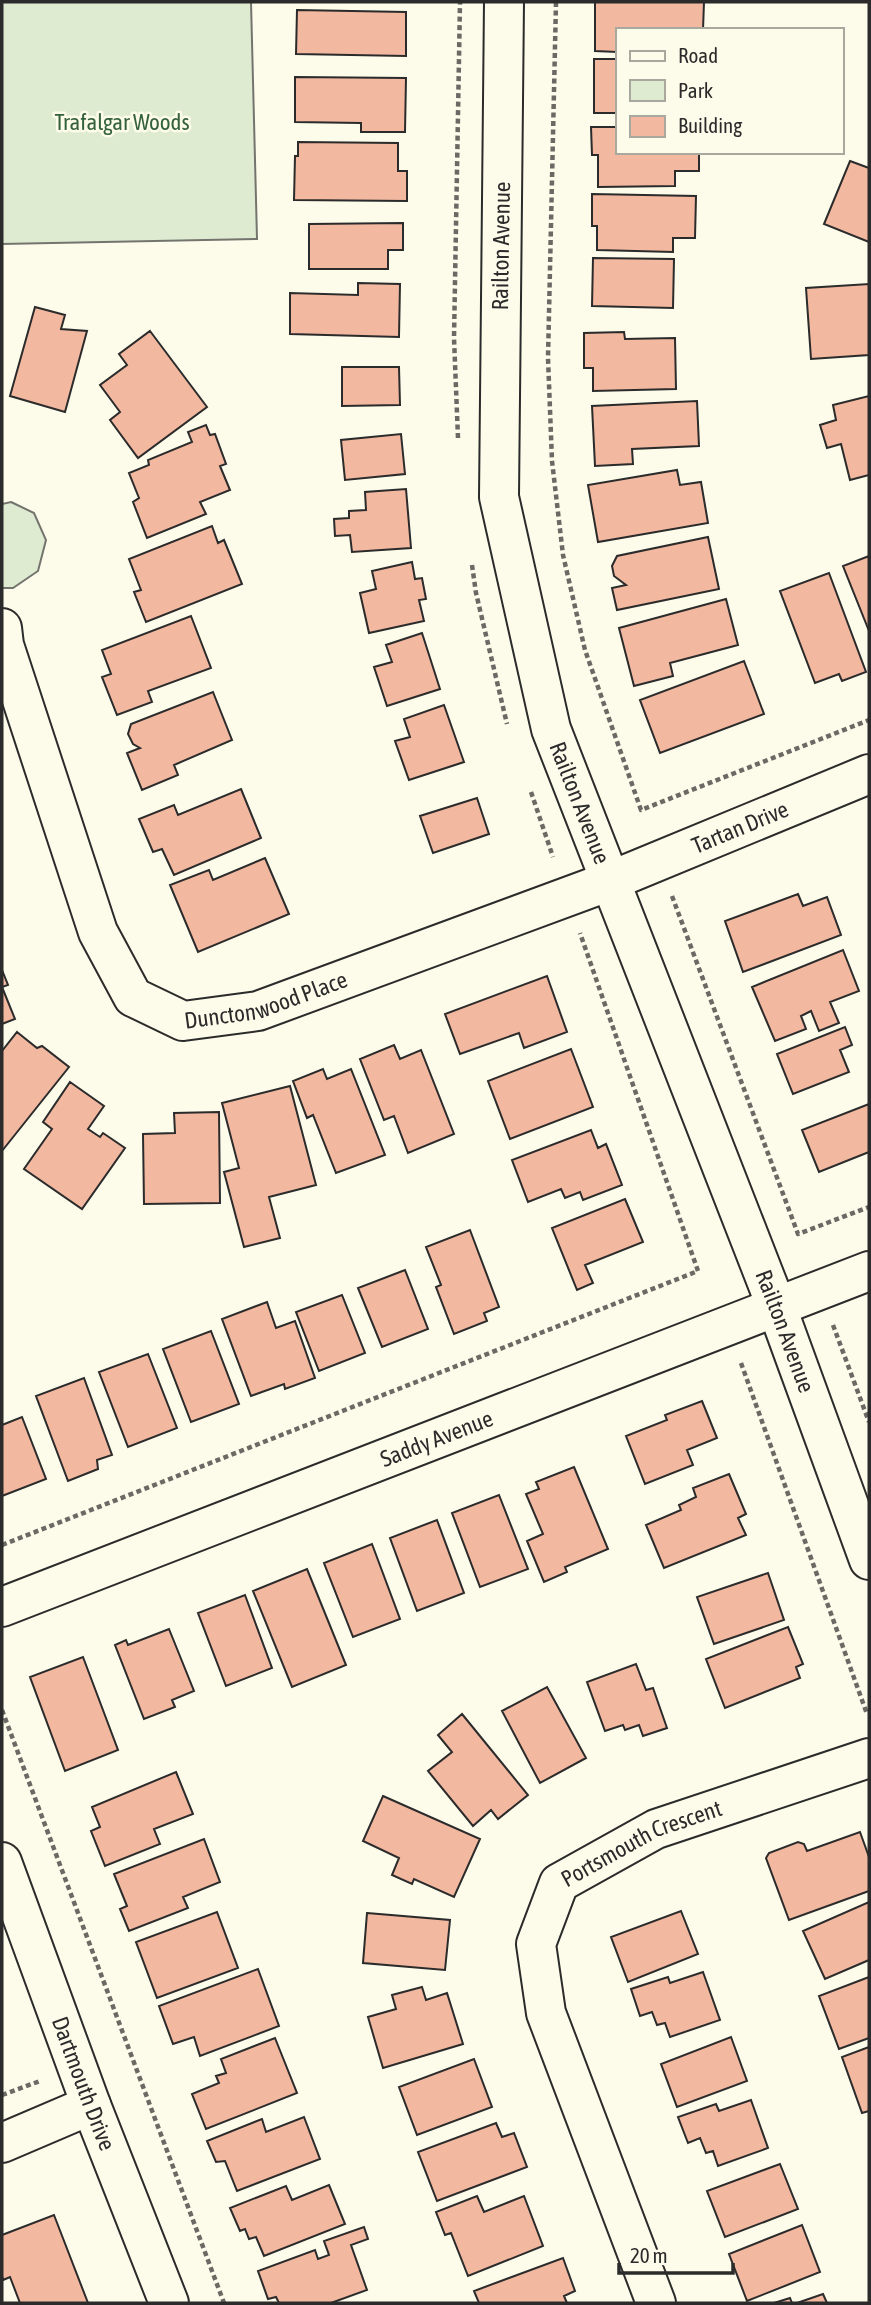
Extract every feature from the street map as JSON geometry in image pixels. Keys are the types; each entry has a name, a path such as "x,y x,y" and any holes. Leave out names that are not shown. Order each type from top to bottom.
{"street":[{"name":"Railton Avenue","path":"504,2 499,497 551,729 777,1308 869,1560"},
{"name":"Dunctonwood Place","path":"2,628 4,645 98,932 133,997 183,1021 258,1011 610,881"},
{"name":"Tartan Drive","path":"610,881 869,774"},
{"name":"Saddy Avenue","path":"2,1607 869,1271"},
{"name":"Portsmouth Crescent","path":"656,2303 546,2013 536,1944 559,1883 656,1829 869,1758"},
{"name":"Dartmouth Drive","path":"2,1862 91,2105 169,2303"},
{"path":"2,2143 91,2105"}],"path":[{"path":"556,2 548,358 552,461 563,555 585,650 641,810 869,720"},
{"path":"669,890 798,1234 869,1207"},
{"path":"2,1545 698,1271 577,925"},
{"path":"833,1324 869,1422"},
{"path":"739,1359 867,1714"},
{"path":"2,1710 223,2303"},
{"path":"2,2095 50,2077"}],"green space":[{"name":"Trafalgar Woods","path":"2,2 251,2 257,239 2,244"},
{"path":"11,502 34,513 46,540 38,571 13,588 2,588 2,504"}],"building":[{"path":"595,2 704,2 703,28 616,28 616,52 595,51"},
{"path":"297,10 406,12 406,56 296,54"},
{"path":"594,59 616,59 616,113 594,113"},
{"path":"295,77 406,78 405,132 361,132 361,123 295,122"},
{"path":"591,127 616,127 616,154 699,154 699,171 675,171 675,186 598,187 598,155 592,155"},
{"path":"298,142 398,143 398,171 407,171 407,201 294,200"},
{"path":"850,161 869,168 869,242 824,224"},
{"path":"592,194 696,196 695,238 673,238 673,252 597,250 597,226 592,226"},
{"path":"403,223 403,250 388,250 388,269 309,269 309,224"},
{"path":"593,258 674,259 673,308 592,306"},
{"path":"358,283 400,284 399,337 290,334 290,293 358,295"},
{"path":"869,284 869,355 811,359 806,288"},
{"path":"35,307 65,315 61,329 87,331 65,412 10,396"},
{"path":"150,331 207,407 138,458 110,420 120,412 100,385 127,365 119,354"},
{"path":"624,332 625,339 675,338 676,389 593,391 593,368 584,368 584,333"},
{"path":"342,367 399,367 400,405 342,406"},
{"path":"869,396 869,475 850,480 841,444 827,448 820,425 836,420 833,405"},
{"path":"697,401 699,446 632,449 633,464 595,466 592,406"},
{"path":"206,425 210,435 215,434 226,464 220,466 230,490 200,502 206,514 147,538 133,502 139,498 129,473 149,465 148,460 192,442 188,432"},
{"path":"401,434 405,474 345,480 341,440"},
{"path":"677,470 680,485 701,482 708,523 598,542 588,485"},
{"path":"406,489 411,548 352,552 350,535 335,536 334,519 349,518 349,511 366,510 365,492"},
{"path":"212,526 218,543 224,540 242,584 146,622 134,592 141,590 129,559"},
{"path":"708,537 719,589 617,610 612,588 626,585 614,576 612,566 617,556"},
{"path":"869,556 869,631 843,566"},
{"path":"412,562 415,579 422,578 426,599 419,600 424,621 369,633 360,593 376,589 372,571"},
{"path":"829,573 866,672 842,681 839,674 815,683 780,591"},
{"path":"726,599 738,645 670,663 673,676 634,686 619,628"},
{"path":"191,616 211,668 148,691 152,702 117,715 102,677 111,674 102,650"},
{"path":"422,633 440,689 387,706 374,667 392,662 386,645"},
{"path":"744,661 764,714 660,753 640,700"},
{"path":"213,692 232,740 174,765 178,775 142,790 127,753 140,748 133,744 128,734 131,724"},
{"path":"444,705 464,762 409,780 395,741 410,737 404,719"},
{"path":"241,789 261,838 174,875 162,849 153,852 139,819 174,805 178,815"},
{"path":"477,798 489,834 433,853 420,816"},
{"path":"265,858 289,914 198,952 170,885 209,870 213,880"},
{"path":"798,894 803,906 827,897 841,935 743,972 725,921"},
{"path":"843,950 859,991 830,1002 839,1023 819,1031 811,1011 801,1016 806,1029 775,1041 752,987"},
{"path":"2,970 8,985 2,987"},
{"path":"547,976 567,1032 524,1048 519,1033 460,1054 445,1014"},
{"path":"2,987 15,1019 2,1024"},
{"path":"845,1027 852,1045 840,1050 849,1072 793,1094 777,1054"},
{"path":"17,1032 37,1048 42,1046 69,1067 2,1151 2,1051"},
{"path":"394,1045 400,1059 421,1050 454,1134 408,1153 394,1116 384,1120 360,1059"},
{"path":"571,1049 593,1107 510,1139 488,1081"},
{"path":"323,1069 327,1079 351,1069 385,1155 336,1173 313,1115 307,1118 293,1081"},
{"path":"70,1082 104,1106 88,1129 100,1137 103,1133 125,1148 82,1209 24,1169 52,1129 43,1122"},
{"path":"290,1086 316,1185 269,1197 280,1238 244,1247 224,1172 239,1168 222,1103"},
{"path":"869,1104 869,1152 819,1172 802,1130"},
{"path":"219,1112 220,1203 144,1204 143,1134 175,1133 174,1113"},
{"path":"591,1130 598,1148 606,1144 622,1185 583,1200 580,1192 565,1198 561,1189 528,1202 512,1160"},
{"path":"625,1199 643,1242 585,1265 593,1283 577,1290 552,1228"},
{"path":"470,1230 499,1307 484,1313 487,1321 454,1334 436,1287 441,1285 426,1247"},
{"path":"405,1270 428,1329 382,1347 358,1288"},
{"path":"342,1295 365,1353 319,1371 296,1312"},
{"path":"267,1302 276,1328 295,1321 315,1378 285,1389 284,1384 251,1396 222,1319"},
{"path":"211,1331 239,1404 191,1422 163,1349"},
{"path":"148,1354 177,1428 128,1447 99,1372"},
{"path":"84,1378 112,1455 97,1460 98,1469 68,1481 36,1396"},
{"path":"702,1401 717,1438 687,1450 693,1465 645,1484 626,1436 667,1420 665,1415"},
{"path":"22,1417 46,1479 2,1496 2,1425"},
{"path":"574,1467 608,1549 565,1567 567,1572 544,1582 527,1541 543,1534 526,1494 539,1489 536,1482"},
{"path":"729,1474 746,1514 738,1518 746,1535 664,1568 646,1525 681,1510 679,1505 696,1497 693,1488"},
{"path":"499,1495 528,1569 480,1587 452,1513"},
{"path":"437,1520 464,1593 417,1611 390,1538"},
{"path":"372,1544 400,1619 353,1637 324,1563"},
{"path":"307,1569 346,1665 292,1687 253,1591"},
{"path":"768,1573 784,1620 714,1644 697,1597"},
{"path":"245,1595 272,1668 226,1686 198,1613"},
{"path":"788,1627 803,1664 796,1667 800,1678 725,1708 706,1659"},
{"path":"169,1629 194,1691 172,1700 175,1707 144,1719 115,1645 126,1640 128,1645"},
{"path":"83,1657 118,1750 65,1771 30,1677"},
{"path":"636,1664 646,1690 653,1688 667,1728 643,1736 639,1725 625,1730 623,1725 605,1731 587,1682"},
{"path":"547,1687 586,1758 540,1783 502,1711"},
{"path":"462,1714 528,1795 498,1819 491,1810 473,1826 428,1771 452,1752 438,1735"},
{"path":"176,1772 193,1814 154,1829 160,1844 105,1866 91,1831 100,1827 92,1807"},
{"path":"383,1796 480,1839 454,1897 414,1879 412,1884 392,1875 399,1858 363,1841"},
{"path":"860,1832 869,1857 869,1891 789,1920 766,1858 769,1853 798,1842 804,1844 807,1851"},
{"path":"204,1839 220,1882 183,1897 188,1908 129,1931 120,1909 127,1906 114,1874"},
{"path":"869,1902 869,1960 825,1979 803,1931"},
{"path":"681,1911 698,1954 628,1982 611,1937"},
{"path":"217,1912 238,1968 157,1998 136,1942"},
{"path":"367,1913 450,1920 445,1970 363,1963"},
{"path":"258,1969 279,2026 200,2056 194,2037 173,2044 159,2006"},
{"path":"703,1972 720,2020 670,2037 665,2023 657,2025 652,2012 640,2016 631,1989 668,1977 670,1983"},
{"path":"869,1977 869,2038 839,2049 819,1996"},
{"path":"422,1987 426,2000 447,1993 463,2044 383,2068 368,2017 396,2009 392,1995"},
{"path":"731,2037 747,2081 677,2107 661,2064"},
{"path":"275,2038 297,2093 206,2129 192,2094 219,2083 216,2076 226,2073 221,2059"},
{"path":"869,2047 869,2111 862,2113 842,2057"},
{"path":"474,2059 492,2107 417,2135 399,2087"},
{"path":"751,2100 768,2148 718,2166 713,2151 706,2153 700,2138 688,2143 678,2117 716,2104 719,2111"},
{"path":"304,2117 320,2159 237,2191 225,2161 216,2162 207,2141 262,2119 266,2132"},
{"path":"496,2123 502,2137 514,2133 527,2167 437,2201 418,2152"},
{"path":"780,2164 798,2209 725,2237 707,2191"},
{"path":"329,2185 345,2224 264,2256 256,2237 249,2239 245,2229 240,2231 230,2208 286,2186 292,2200"},
{"path":"477,2196 484,2212 524,2196 543,2246 468,2276 451,2233 445,2235 436,2212"},
{"path":"54,2215 88,2303 20,2303 10,2277 3,2280 2,2235"},
{"path":"802,2225 820,2272 747,2301 729,2254"},
{"path":"364,2227 368,2239 351,2245 367,2290 331,2303 279,2303 276,2297 268,2299 258,2271 315,2250 318,2259 329,2255 324,2241"},
{"path":"563,2258 575,2291 564,2296 567,2303 479,2303 474,2291"},
{"path":"823,2294 827,2303 797,2303"},
{"path":"790,2298 792,2303 774,2303"}]}
